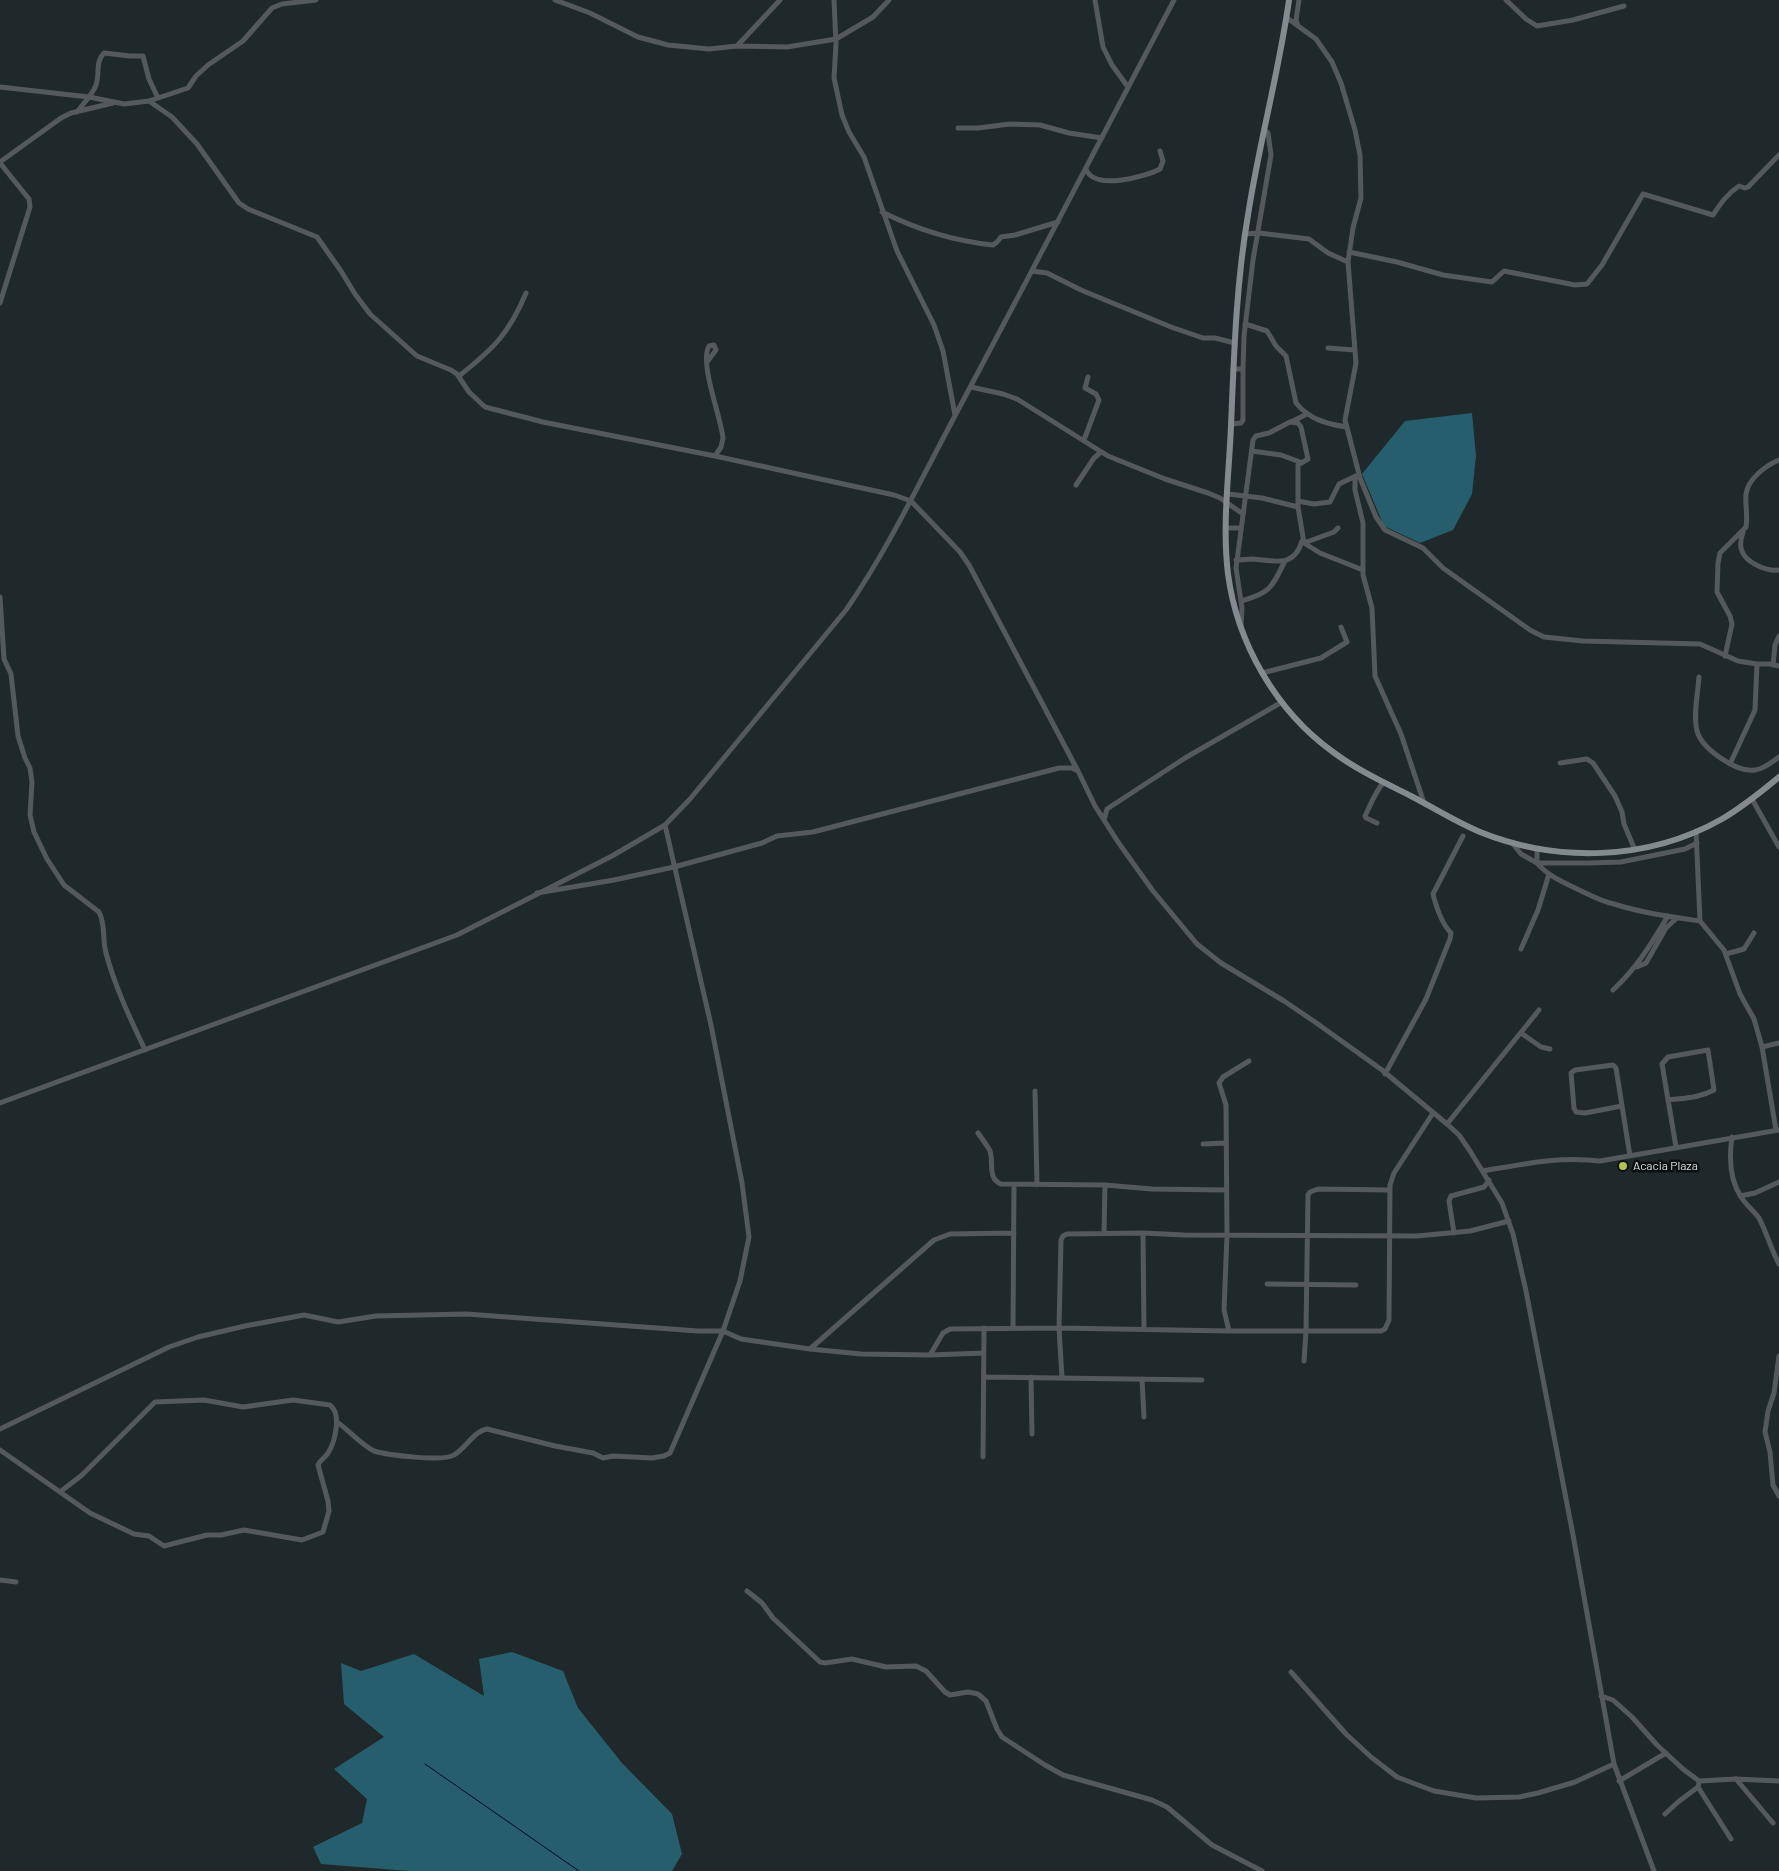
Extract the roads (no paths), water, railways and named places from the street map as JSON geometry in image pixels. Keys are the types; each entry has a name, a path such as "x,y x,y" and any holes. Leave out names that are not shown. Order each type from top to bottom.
{"main road":[{"path":"1289,0 1245,234 1233,369 1226,528 1228,575 1241,628 1262,673 1282,702 1320,742 1362,771 1475,830 1513,844 1537,849 1597,853 1635,850 1664,843 1720,820 1752,799 1779,777"}],"street":[{"path":"0,88 89,97 116,102 149,101 188,88 196,76 208,65 243,41 272,8 282,4 316,0"},
{"path":"555,0 590,13 629,33 668,44 701,49 736,46 787,47 836,39 874,17 889,0"},
{"path":"736,46 780,0"},
{"path":"834,0 836,39 834,78 842,115 849,132 864,158 897,251 937,333 943,352 955,415"},
{"path":"1094,0 1103,47 1112,65 1128,87"},
{"path":"0,1104 457,935 612,856 665,825 690,799 846,610 912,501 955,415 971,388 1174,0"},
{"path":"1298,27 1296,20 1299,0"},
{"path":"1506,0 1526,19 1537,26 1573,20 1624,6"},
{"path":"1287,18 1316,39 1332,62 1341,84 1358,141 1362,173 1361,198 1353,228 1348,262 1356,363 1345,420 1356,475 1355,490 1362,523 1362,570 1372,608 1374,676 1401,734 1424,803"},
{"path":"77,112 96,86 101,56 108,53 144,56 149,79 158,98"},
{"path":"149,101 172,117 199,146 241,205 248,210 317,237 370,314 417,356 451,370 459,376 469,392 480,404 490,410 855,485 912,501 960,552 969,565 1095,806 1138,871 1197,944 1221,963 1297,1009 1385,1074 1459,1135 1484,1171 1502,1203 1518,1254 1573,1535 1614,1764 1654,1871"},
{"path":"0,303 30,207 29,200 0,162 61,118 116,102"},
{"path":"958,128 978,128 1010,124 1040,125 1069,133 1102,138"},
{"path":"1231,424 1241,423 1243,420 1245,324 1253,260 1272,155 1268,134 1264,128"},
{"path":"1086,170 1089,176 1100,180 1129,179 1160,169 1163,161 1160,152"},
{"path":"1349,252 1397,262 1443,275 1492,282 1504,271 1575,285 1587,284 1602,265 1643,194 1713,215 1732,191 1740,185 1745,188 1748,187 1779,155"},
{"path":"882,212 928,232 959,240 993,245 1001,237 1015,235 1058,222"},
{"path":"1245,234 1259,233 1309,239 1328,253 1348,262"},
{"path":"1032,271 1047,273 1081,290 1171,327 1203,338 1215,338 1235,343"},
{"path":"459,376 483,357 502,338 526,293"},
{"path":"1245,324 1267,330 1276,346 1286,356 1296,403 1306,414 1325,424 1347,427"},
{"path":"1328,348 1355,350"},
{"path":"707,362 708,380 723,438 721,447 715,456"},
{"path":"1233,369 1243,369"},
{"path":"1084,440 1100,400 1096,394 1085,388 1088,377"},
{"path":"971,388 1018,399 1101,452 1129,466 1208,492 1243,514"},
{"path":"1241,628 1243,614 1237,581 1236,560 1254,438 1306,414"},
{"path":"1252,451 1280,455 1300,462 1308,459 1301,427 1298,423 1290,422"},
{"path":"1076,485 1094,458 1101,452"},
{"path":"1779,460 1762,471 1749,486 1746,493 1747,521 1740,546 1747,558 1759,566 1779,570"},
{"path":"1236,560 1285,561 1294,557 1299,550 1303,542 1298,507 1298,465 1300,462"},
{"path":"1298,501 1314,504 1330,502 1339,484 1356,475"},
{"path":"1356,475 1376,517 1385,530 1423,548 1443,568 1541,636 1583,641 1700,644 1738,661 1779,666"},
{"path":"1228,494 1246,495 1298,507"},
{"path":"1226,528 1241,528"},
{"path":"1303,542 1334,532 1338,528"},
{"path":"1725,656 1732,624 1730,616 1716,592 1718,558 1720,553 1743,532"},
{"path":"1303,542 1320,553 1362,570"},
{"path":"1241,601 1258,597 1265,593 1272,586 1285,561"},
{"path":"0,597 4,659 11,674 18,736 30,768 32,782 30,815 34,832 47,859 64,885 99,912 102,918 105,950 110,967 145,1050"},
{"path":"1262,673 1322,658 1347,642 1341,627"},
{"path":"1772,665 1775,645 1779,636"},
{"path":"1730,764 1755,710 1757,664"},
{"path":"1699,677 1696,721 1699,736 1710,750 1730,764 1743,769 1754,770 1765,766 1779,757"},
{"path":"1104,820 1107,809 1185,758 1282,702"},
{"path":"1560,764 1587,759 1593,763 1622,812 1624,824 1635,850"},
{"path":"537,893 614,880 674,867 777,836 813,832 1059,768 1072,768 1078,771"},
{"path":"1377,823 1365,816 1374,794 1384,782"},
{"path":"1752,799 1779,848"},
{"path":"1095,806 1107,809"},
{"path":"337,1422 366,1447 374,1451 429,1458 453,1456 480,1432 487,1429 555,1446 593,1453 603,1458 613,1456 637,1458 664,1456 670,1453 723,1331 740,1281 749,1238 742,1184 713,1034 665,825"},
{"path":"1484,1171 1550,1160 1577,1158 1600,1161 1777,1130 1762,1047 1754,1019 1740,994 1726,954 1700,921 1696,831"},
{"path":"1385,1074 1426,999 1450,939 1450,933 1438,910 1433,894 1463,836"},
{"path":"1537,863 1621,862 1685,849 1697,843"},
{"path":"1513,844 1522,854 1537,863 1549,874 1566,884 1612,904 1700,921"},
{"path":"1537,849 1537,863"},
{"path":"1521,949 1538,910 1549,874"},
{"path":"1613,990 1635,968 1668,916"},
{"path":"1635,968 1646,963 1666,928 1677,918"},
{"path":"1726,954 1744,949 1754,933"},
{"path":"1447,1124 1539,1010"},
{"path":"1521,1032 1541,1047 1550,1049"},
{"path":"1762,1047 1779,1043"},
{"path":"1668,1100 1693,1098 1714,1090 1708,1050 1668,1057 1662,1064 1668,1100 1676,1147"},
{"path":"1229,1331 1224,1310 1227,1235 1226,1105 1220,1083 1223,1077 1249,1061"},
{"path":"1622,1106 1585,1113 1576,1112 1571,1073 1574,1070 1614,1064 1616,1068 1630,1156"},
{"path":"1035,1091 1037,1185"},
{"path":"930,1355 943,1333 950,1330 984,1328 1229,1331 1381,1331 1386,1329 1389,1320 1389,1190 1394,1173 1433,1113"},
{"path":"978,1133 989,1149 992,1158 992,1173 996,1182 1001,1184 1105,1185 1152,1189 1226,1190"},
{"path":"1732,1137 1729,1158 1740,1196 1758,1217 1770,1249 1779,1264"},
{"path":"1203,1144 1225,1143"},
{"path":"1454,1233 1449,1202 1452,1196 1484,1186 1489,1180"},
{"path":"1740,1196 1755,1193 1779,1182"},
{"path":"1013,1328 1014,1184"},
{"path":"1104,1233 1105,1185"},
{"path":"1304,1361 1308,1195 1313,1190 1389,1190"},
{"path":"1062,1378 1059,1328 1061,1240 1067,1234 1417,1236 1470,1231 1509,1221"},
{"path":"810,1349 934,1240 950,1234 1014,1233"},
{"path":"1143,1233 1144,1329"},
{"path":"1267,1284 1356,1285"},
{"path":"0,1429 169,1347 198,1337 304,1315 338,1322 376,1316 466,1314 689,1331 723,1331 741,1339 861,1354 930,1355 984,1353"},
{"path":"983,1457 984,1328"},
{"path":"1779,1356 1774,1393 1768,1411 1765,1432 1770,1452 1773,1485 1779,1496"},
{"path":"984,1376 1202,1380"},
{"path":"1031,1377 1032,1434"},
{"path":"1142,1379 1144,1417"},
{"path":"0,1450 60,1492 90,1513 134,1534 149,1536 164,1546 207,1535 221,1535 244,1530 302,1540 324,1530 329,1511 328,1500 318,1465 329,1450 337,1422 334,1408 330,1405 303,1400 276,1401 243,1407 204,1400 156,1401 82,1475 60,1492"},
{"path":"0,1580 16,1582"},
{"path":"747,1591 765,1606 773,1618 822,1663 852,1659 886,1667 916,1666 926,1671 950,1695 968,1692 978,1694 986,1701 997,1730 1002,1737 1045,1765 1063,1775 1167,1806 1212,1845 1262,1871"},
{"path":"1291,1672 1346,1734 1371,1757 1397,1777 1434,1791 1476,1798 1519,1797 1575,1782 1614,1764"},
{"path":"1601,1696 1613,1700 1632,1717 1699,1784 1731,1839"},
{"path":"1619,1781 1666,1753"},
{"path":"1736,1779 1773,1823"},
{"path":"1665,1814 1699,1784 1736,1779 1779,1781"}],"waterway":[{"path":"425,1764 579,1871"}],"place":[{"name":"Acacia Plaza","path":"1623,1166"}]}
